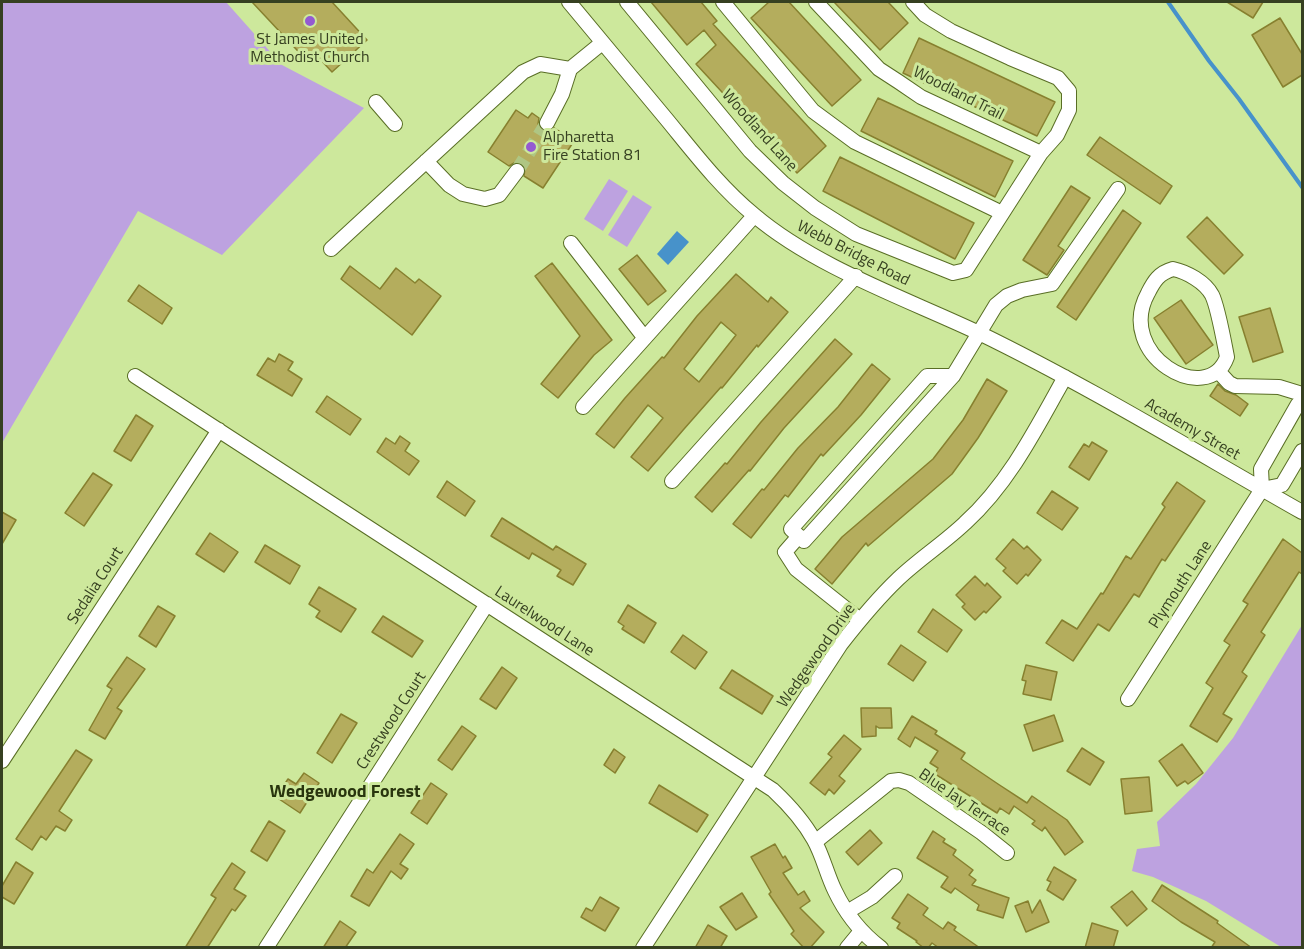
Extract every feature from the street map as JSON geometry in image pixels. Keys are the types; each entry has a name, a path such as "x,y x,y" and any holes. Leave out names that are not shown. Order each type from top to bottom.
{"street":[{"name":"Webb Bridge Road","path":"570,2 711,173 754,216 800,248 979,333 1065,377"},
{"name":"Woodland Lane","path":"627,2 750,151 783,183 815,208 856,234 953,273 966,270 1041,153 1057,135 1069,110 1069,91 1058,78 951,31 926,15 913,2"},
{"path":"723,2 813,111 855,142 1002,213"},
{"name":"Woodland Trail","path":"816,2 879,69 889,76 921,97 1041,153"},
{"path":"547,123 562,94 570,69 602,43"},
{"path":"331,249 523,72 540,64 570,69"},
{"path":"376,102 395,124"},
{"path":"426,161 449,185 463,194 485,199 499,195 517,171"},
{"path":"953,376 927,376 791,529 804,540 953,376 996,305 1007,296 1022,290 1052,284 1118,189"},
{"path":"583,407 754,216"},
{"path":"571,243 644,337"},
{"path":"1173,269 1184,271 1205,286 1213,296 1227,357 1218,371 1204,378 1189,377 1164,366 1149,350 1140,326 1140,311 1155,280 1163,272 1173,269"},
{"path":"672,481 856,276"},
{"path":"1218,371 1235,386 1279,387 1302,394"},
{"name":"Laurelwood Lane","path":"135,375 773,790 803,822 815,842 835,891 847,912 865,936 881,948"},
{"name":"Academy Street","path":"1065,377 1302,512"},
{"name":"Wedgewood Drive","path":"643,948 841,644 899,577 966,523 1002,483 1027,445 1065,377"},
{"path":"1302,403 1299,404 1261,469 1262,489 1282,485 1302,452"},
{"name":"Sedalia Court","path":"2,760 219,430"},
{"name":"Plymouth Lane","path":"1128,699 1262,489"},
{"path":"799,536 785,552 796,569 860,620"},
{"name":"Crestwood Court","path":"266,948 487,604"},
{"name":"Blue Jay Terrace","path":"815,842 889,776 909,783 1007,853"},
{"path":"847,912 872,897 895,876"},
{"path":"848,948 861,931"}],"shaded area":[{"path":"2,2 226,2 282,65 364,108 222,255 138,211 2,443"},
{"path":"609,179 628,191 603,231 584,219"},
{"path":"633,195 652,207 627,247 608,235"},
{"path":"1302,625 1302,947 1281,947 1206,901 1153,877 1132,871 1137,849 1160,846 1157,822 1196,784 1233,738"}],"water":[{"path":"677,231 689,242 668,265 657,254"}],"building":[{"name":"St James United Methodist Church","path":"252,2 332,2 367,40 332,72 318,57 310,64"},
{"path":"651,2 701,2 717,21 713,24 826,146 797,173 696,64 716,45 704,30 687,45"},
{"path":"769,2 789,2 861,80 832,106 751,18"},
{"path":"834,2 888,2 908,23 880,50"},
{"path":"1227,2 1263,2 1253,18"},
{"path":"1280,18 1302,54 1302,75 1283,87 1252,35"},
{"path":"919,38 1055,102 1037,136 903,73"},
{"path":"878,98 1013,161 995,197 861,131"},
{"path":"516,110 528,118 532,113 539,118 538,124 542,131 548,132 554,128 574,141 543,188 524,176 525,168 522,164 514,163 509,166 488,152"},
{"path":"1100,137 1172,186 1160,204 1087,155"},
{"path":"840,157 974,223 955,259 823,191"},
{"path":"1071,186 1090,198 1058,246 1064,250 1047,275 1023,260"},
{"path":"1123,210 1141,223 1076,320 1057,307"},
{"path":"1207,217 1243,255 1224,274 1187,237"},
{"path":"637,255 666,291 648,305 619,269"},
{"path":"552,263 612,340 594,355 558,398 541,384 580,336 535,276"},
{"path":"350,266 380,289 396,268 415,283 419,279 441,296 412,335 341,279"},
{"path":"736,274 768,302 771,297 788,312 648,471 631,457 663,418 648,405 614,448 596,434 625,398 662,357 664,358 697,316","holes":["721,322 736,335 699,382 684,369"]},
{"path":"139,285 172,308 162,324 128,301"},
{"path":"1181,300 1213,345 1186,364 1154,318"},
{"path":"1270,308 1283,352 1253,362 1239,317"},
{"path":"835,339 852,354 784,428 750,471 712,512 695,497 725,463 727,464"},
{"path":"279,354 293,362 288,370 302,379 292,396 257,375 268,358 275,362"},
{"path":"872,364 890,379 861,415 823,456 821,454 788,497 785,495 751,538 733,524 798,448 838,407"},
{"path":"987,379 1007,391 952,474 868,546 866,543 832,584 815,569 842,537 933,459 963,420"},
{"path":"1218,384 1225,391 1236,395 1248,404 1240,416 1210,396"},
{"path":"327,396 361,419 350,435 316,412"},
{"path":"136,415 153,426 131,461 114,451"},
{"path":"400,436 410,443 405,451 419,461 409,475 377,452 386,438 395,444"},
{"path":"1092,442 1107,451 1089,480 1069,467 1084,444 1089,447"},
{"path":"93,473 112,485 84,526 65,513"},
{"path":"447,481 475,501 465,516 437,497"},
{"path":"1177,482 1205,501 1165,561 1162,559 1139,597 1134,594 1109,631 1098,624 1073,661 1046,643 1062,620 1077,629 1101,593 1103,594 1126,556 1131,559 1165,507 1162,504"},
{"path":"1052,491 1078,508 1062,530 1037,513"},
{"path":"2,512 16,520 2,544"},
{"path":"502,518 553,550 556,546 586,564 573,585 557,576 561,570 532,553 529,559 491,536"},
{"path":"210,533 238,552 224,572 196,554"},
{"path":"1013,539 1024,549 1027,546 1041,560 1028,576 1026,574 1017,584 1003,571 1006,568 996,559"},
{"path":"1283,539 1302,553 1302,574 1299,572 1261,632 1265,635 1242,672 1247,676 1223,714 1232,719 1217,742 1190,726 1213,688 1206,683 1230,645 1224,641 1248,604 1243,601"},
{"path":"265,545 300,566 290,584 255,562"},
{"path":"975,576 985,586 987,583 1001,597 986,613 984,611 975,620 962,607 965,604 956,595"},
{"path":"319,587 356,609 341,632 316,617 320,611 309,604"},
{"path":"628,605 656,623 644,643 622,629 624,626 618,622"},
{"path":"158,606 175,616 156,647 139,636"},
{"path":"933,609 962,630 947,652 918,632"},
{"path":"383,616 423,641 412,657 372,632"},
{"path":"683,635 707,652 695,669 671,652"},
{"path":"901,645 926,662 913,681 888,664"},
{"path":"127,657 145,669 117,708 122,711 105,739 89,730 112,689 107,686"},
{"path":"1026,665 1057,672 1051,700 1023,694 1026,681 1022,680"},
{"path":"502,667 517,678 496,709 480,699"},
{"path":"732,670 773,696 762,714 720,688"},
{"path":"861,708 891,708 892,728 876,726 876,736 862,737"},
{"path":"341,714 357,723 332,763 317,753"},
{"path":"1054,715 1063,741 1033,751 1024,725"},
{"path":"912,716 937,731 935,734 965,753 961,759 998,784 1027,803 1032,796 1067,820 1083,842 1065,855 1045,827 1042,831 1032,824 1035,821 1014,806 1009,814 1000,808 997,813 935,774 938,768 930,763 938,751 915,737 910,747 898,739"},
{"path":"462,726 476,736 452,770 438,760"},
{"path":"844,735 861,749 839,776 845,781 834,794 829,789 825,795 810,783 832,757 828,754"},
{"path":"1182,744 1203,773 1188,784 1185,781 1177,786 1159,761"},
{"path":"1082,748 1104,762 1090,785 1067,771"},
{"path":"614,749 625,757 615,773 604,765"},
{"path":"76,750 92,760 59,811 72,820 65,831 56,826 46,840 41,836 32,850 16,839"},
{"path":"304,773 319,783 300,813 276,797 288,779 296,784"},
{"path":"1149,777 1152,811 1125,814 1121,779"},
{"path":"431,783 447,794 427,824 411,813"},
{"path":"659,785 708,815 697,832 649,803"},
{"path":"269,821 285,831 267,861 251,851"},
{"path":"870,830 882,843 858,865 846,852"},
{"path":"933,831 945,839 943,842 956,850 953,855 973,870 969,875 976,880 972,885 1009,898 1003,918 977,910 979,905 955,888 951,893 941,887 948,877 917,858"},
{"path":"400,834 414,844 400,864 408,869 401,879 391,871 369,906 351,896 367,869 373,873"},
{"path":"775,844 792,868 783,873 798,895 804,891 810,901 800,908 824,932 810,948 804,948 791,934 794,931 769,894 771,892 751,857"},
{"path":"16,862 33,873 14,904 2,897 2,886"},
{"path":"232,863 245,872 234,889 246,896 235,911 232,909 207,948 185,948 216,898 211,895"},
{"path":"1054,867 1076,880 1063,900 1047,890 1051,882 1047,880"},
{"path":"1162,885 1218,921 1217,923 1252,948 1211,948 1215,942 1152,901"},
{"path":"1132,891 1147,909 1127,926 1111,907"},
{"path":"742,893 757,917 736,930 720,907"},
{"path":"908,894 928,908 923,915 943,929 948,922 956,927 954,930 980,948 939,948 932,943 928,948 924,948 897,928 900,923 892,918"},
{"path":"600,897 619,908 605,931 581,917 586,908 592,911"},
{"path":"1040,900 1049,922 1026,932 1015,906 1028,901 1032,913"},
{"path":"340,921 356,932 345,948 323,948"},
{"path":"1092,923 1118,931 1113,948 1085,948"},
{"path":"708,925 727,936 720,948 695,948"}],"waterway":[{"path":"1168,2 1302,187"}],"tunnel":[{"path":"517,171 547,123"}],"place":[{"name":"St James United Methodist Church","path":"310,21"},
{"name":"Alpharetta Fire Station 81","path":"531,147"}],"district":[{"name":"Wedgewood Forest","path":"345,793"}]}
